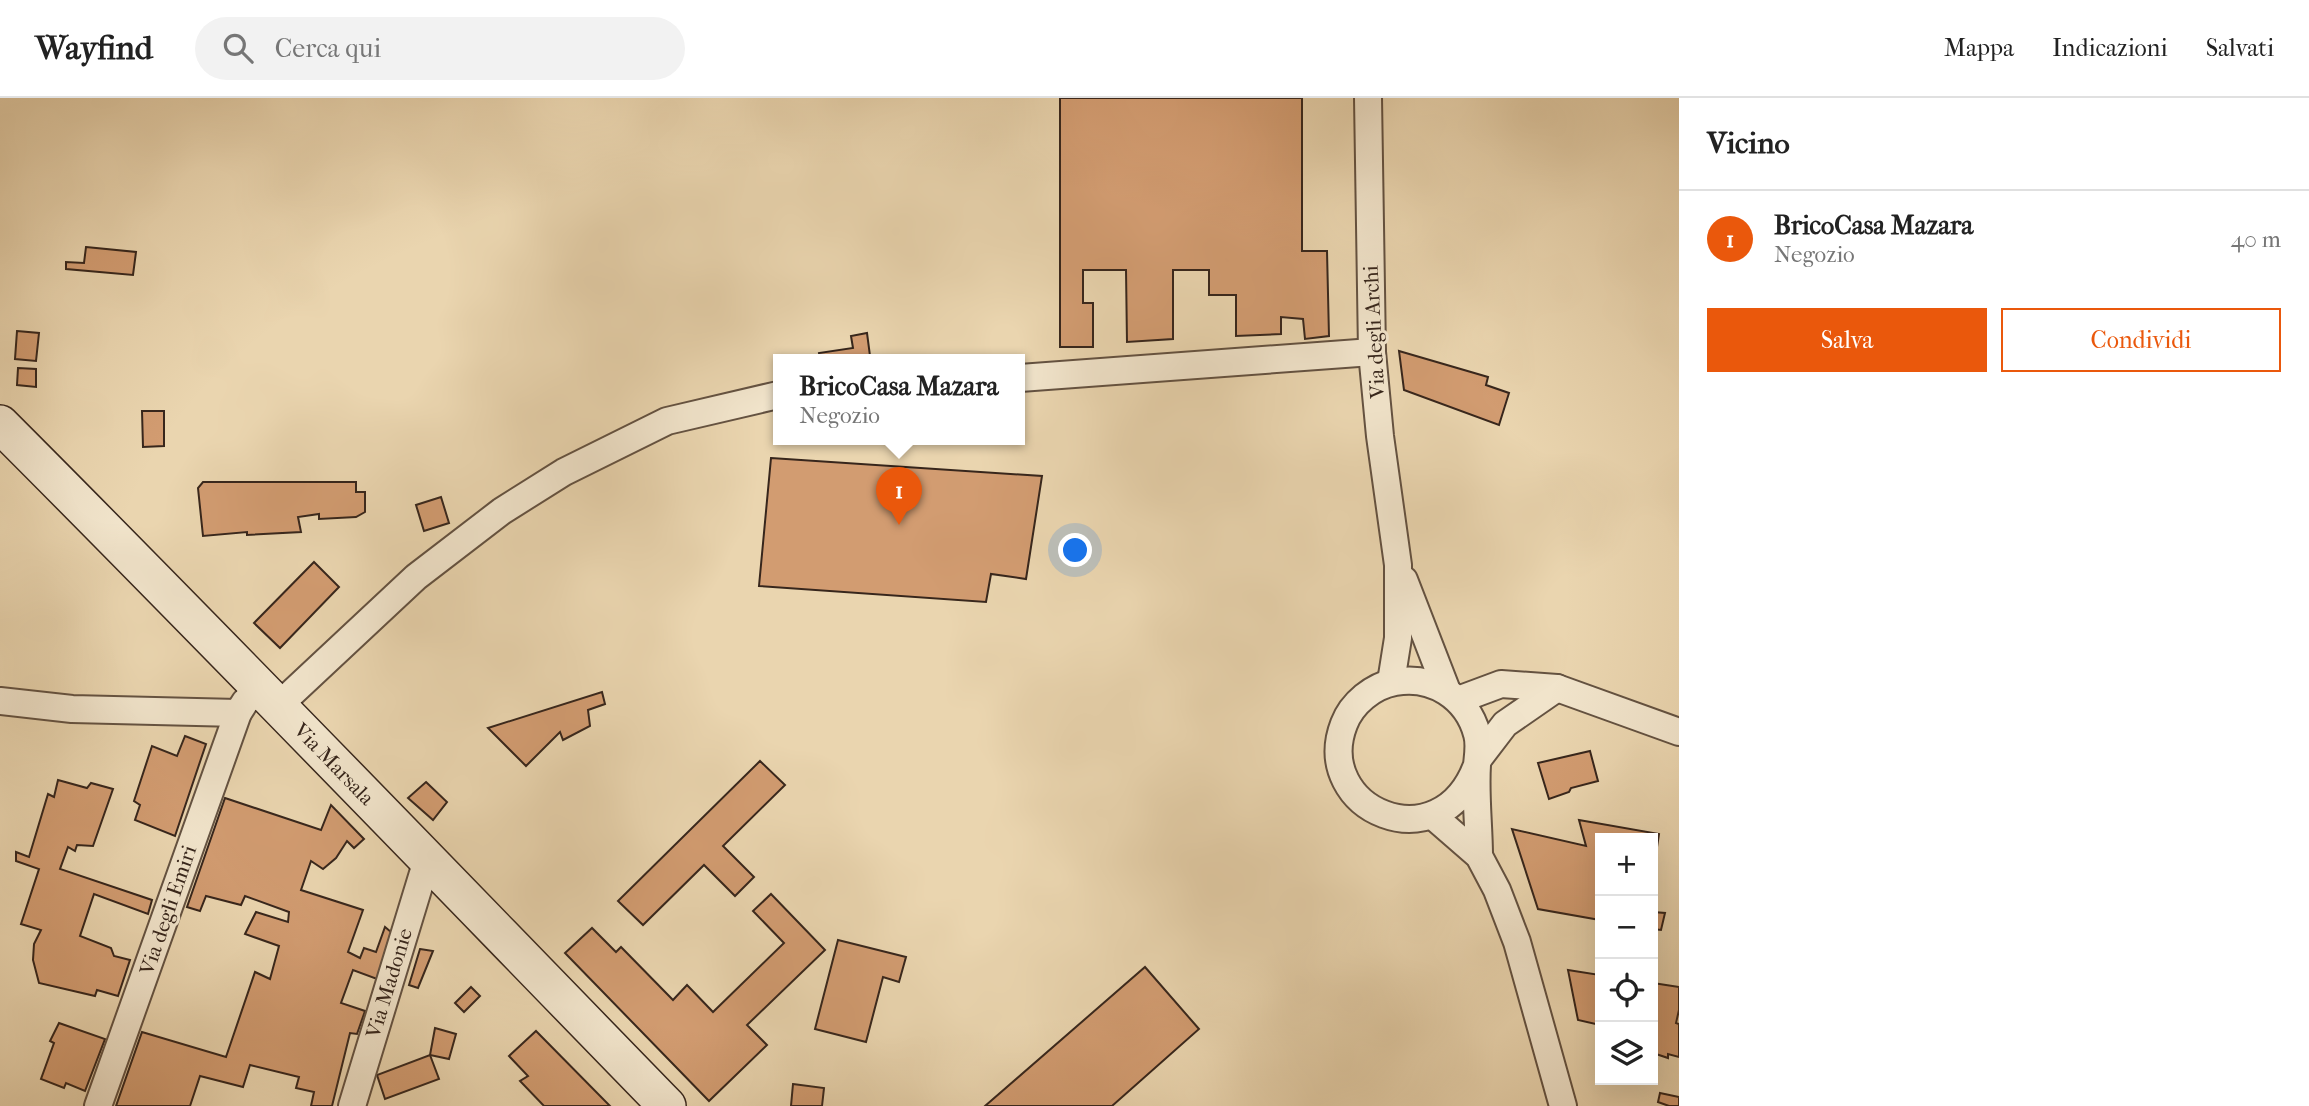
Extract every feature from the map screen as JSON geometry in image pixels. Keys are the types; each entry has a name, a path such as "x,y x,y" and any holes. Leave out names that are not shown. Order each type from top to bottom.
{"main road":[{"name":"Via Marsala","path":"0,424 151,575 258,702 427,860 667,1106"}],"street":[{"name":"Via degli Archi","path":"1368,98 1372,352 1380,436 1398,565 1398,638 1391,682"},
{"path":"1025,377 1372,352"},
{"path":"0,701 72,709 258,702 502,511 564,472 667,421 773,396"},
{"name":"Via degli Archi","path":"1398,565 1452,695"},
{"path":"1479,856 1478,762 1478,737 1474,723 1452,695 1420,681 1391,682 1376,688 1363,698 1344,723 1339,755 1349,786 1359,799 1386,816 1417,819 1433,816 1449,808 1462,796 1471,782 1478,762 1506,724 1557,688"},
{"path":"1452,695 1501,684 1557,688 1679,732"},
{"name":"Via degli Emiri","path":"99,1106 258,702"},
{"path":"1433,816 1479,856 1497,890 1517,942 1563,1106"},
{"name":"Via Madonie","path":"352,1106 427,860"}],"building":[{"path":"1060,98 1302,98 1302,251 1327,251 1329,336 1305,339 1303,319 1281,317 1281,334 1236,336 1236,295 1209,295 1209,270 1173,270 1173,339 1127,342 1126,270 1083,270 1083,303 1093,303 1093,347 1060,347"},
{"path":"86,247 136,252 133,275 66,269 66,262 84,263"},
{"path":"17,331 39,333 36,361 15,359"},
{"path":"867,333 870,354 819,354 853,348 851,336"},
{"path":"1399,351 1488,377 1486,385 1509,393 1499,425 1404,390"},
{"path":"18,368 36,369 36,387 17,385"},
{"path":"142,411 164,411 164,446 143,447"},
{"path":"771,458 1042,476 1026,579 991,574 986,602 759,586"},
{"path":"203,482 356,482 356,492 365,492 365,512 356,517 319,519 319,514 298,517 301,532 247,535 247,532 203,536 198,488"},
{"path":"441,497 449,523 424,531 416,505"},
{"path":"314,562 339,587 280,648 254,623"},
{"path":"602,692 605,704 588,710 590,726 563,740 560,732 526,766 488,728"},
{"path":"185,736 206,744 175,836 135,820 140,805 134,801 152,746 177,756"},
{"path":"1590,751 1598,781 1571,788 1569,792 1549,799 1538,763"},
{"path":"760,761 785,785 723,846 754,877 735,896 704,865 643,925 618,901"},
{"path":"58,780 87,788 91,783 113,789 93,846 77,845 75,851 68,847 60,869 152,900 148,914 94,894 80,936 111,948 114,956 130,960 118,996 97,990 95,996 39,983 33,960 34,944 41,930 21,924 39,869 16,861 16,852 29,857 48,794 54,797"},
{"path":"426,782 447,802 433,820 408,798"},
{"path":"225,798 321,830 331,805 364,839 354,848 347,841 336,858 323,869 311,861 301,890 363,910 348,952 360,958 364,948 376,952 385,927 391,932 377,979 353,970 341,1003 365,1011 357,1034 350,1033 332,1106 311,1106 314,1092 296,1088 299,1077 250,1065 243,1087 200,1076 190,1106 116,1106 142,1032 226,1057 255,972 270,979 279,946 245,934 256,912 288,922 289,912 245,896 241,905 206,896 200,911 187,907"},
{"path":"1579,820 1653,833 1595,833 1595,919 1538,909 1512,829 1586,846"},
{"path":"771,894 825,950 747,1025 767,1045 709,1101 565,953 592,928 616,952 621,947 673,1000 687,985 713,1012 784,943 753,911"},
{"path":"1658,912 1665,913 1661,930 1658,930"},
{"path":"838,940 906,957 899,982 883,977 866,1042 815,1029"},
{"path":"420,949 433,951 418,988 409,985"},
{"path":"1145,967 1199,1029 1112,1106 985,1106"},
{"path":"1568,970 1595,974 1595,1024 1578,1020"},
{"path":"1658,984 1679,987 1676,1023 1679,1024 1679,1057 1668,1054 1668,1058 1658,1055"},
{"path":"471,987 480,996 464,1012 455,1003"},
{"path":"59,1023 105,1039 85,1091 66,1083 64,1088 41,1079 54,1043 50,1041"},
{"path":"435,1028 456,1034 449,1059 430,1055"},
{"path":"536,1031 610,1106 544,1106 520,1081 528,1076 509,1056"},
{"path":"430,1055 439,1079 385,1099 377,1075"},
{"path":"793,1084 824,1088 822,1106 791,1106"},
{"path":"1660,1093 1679,1097 1679,1106 1658,1102"}],"place":[{"name":"BricoCasa Mazara","path":"899,525"}]}
